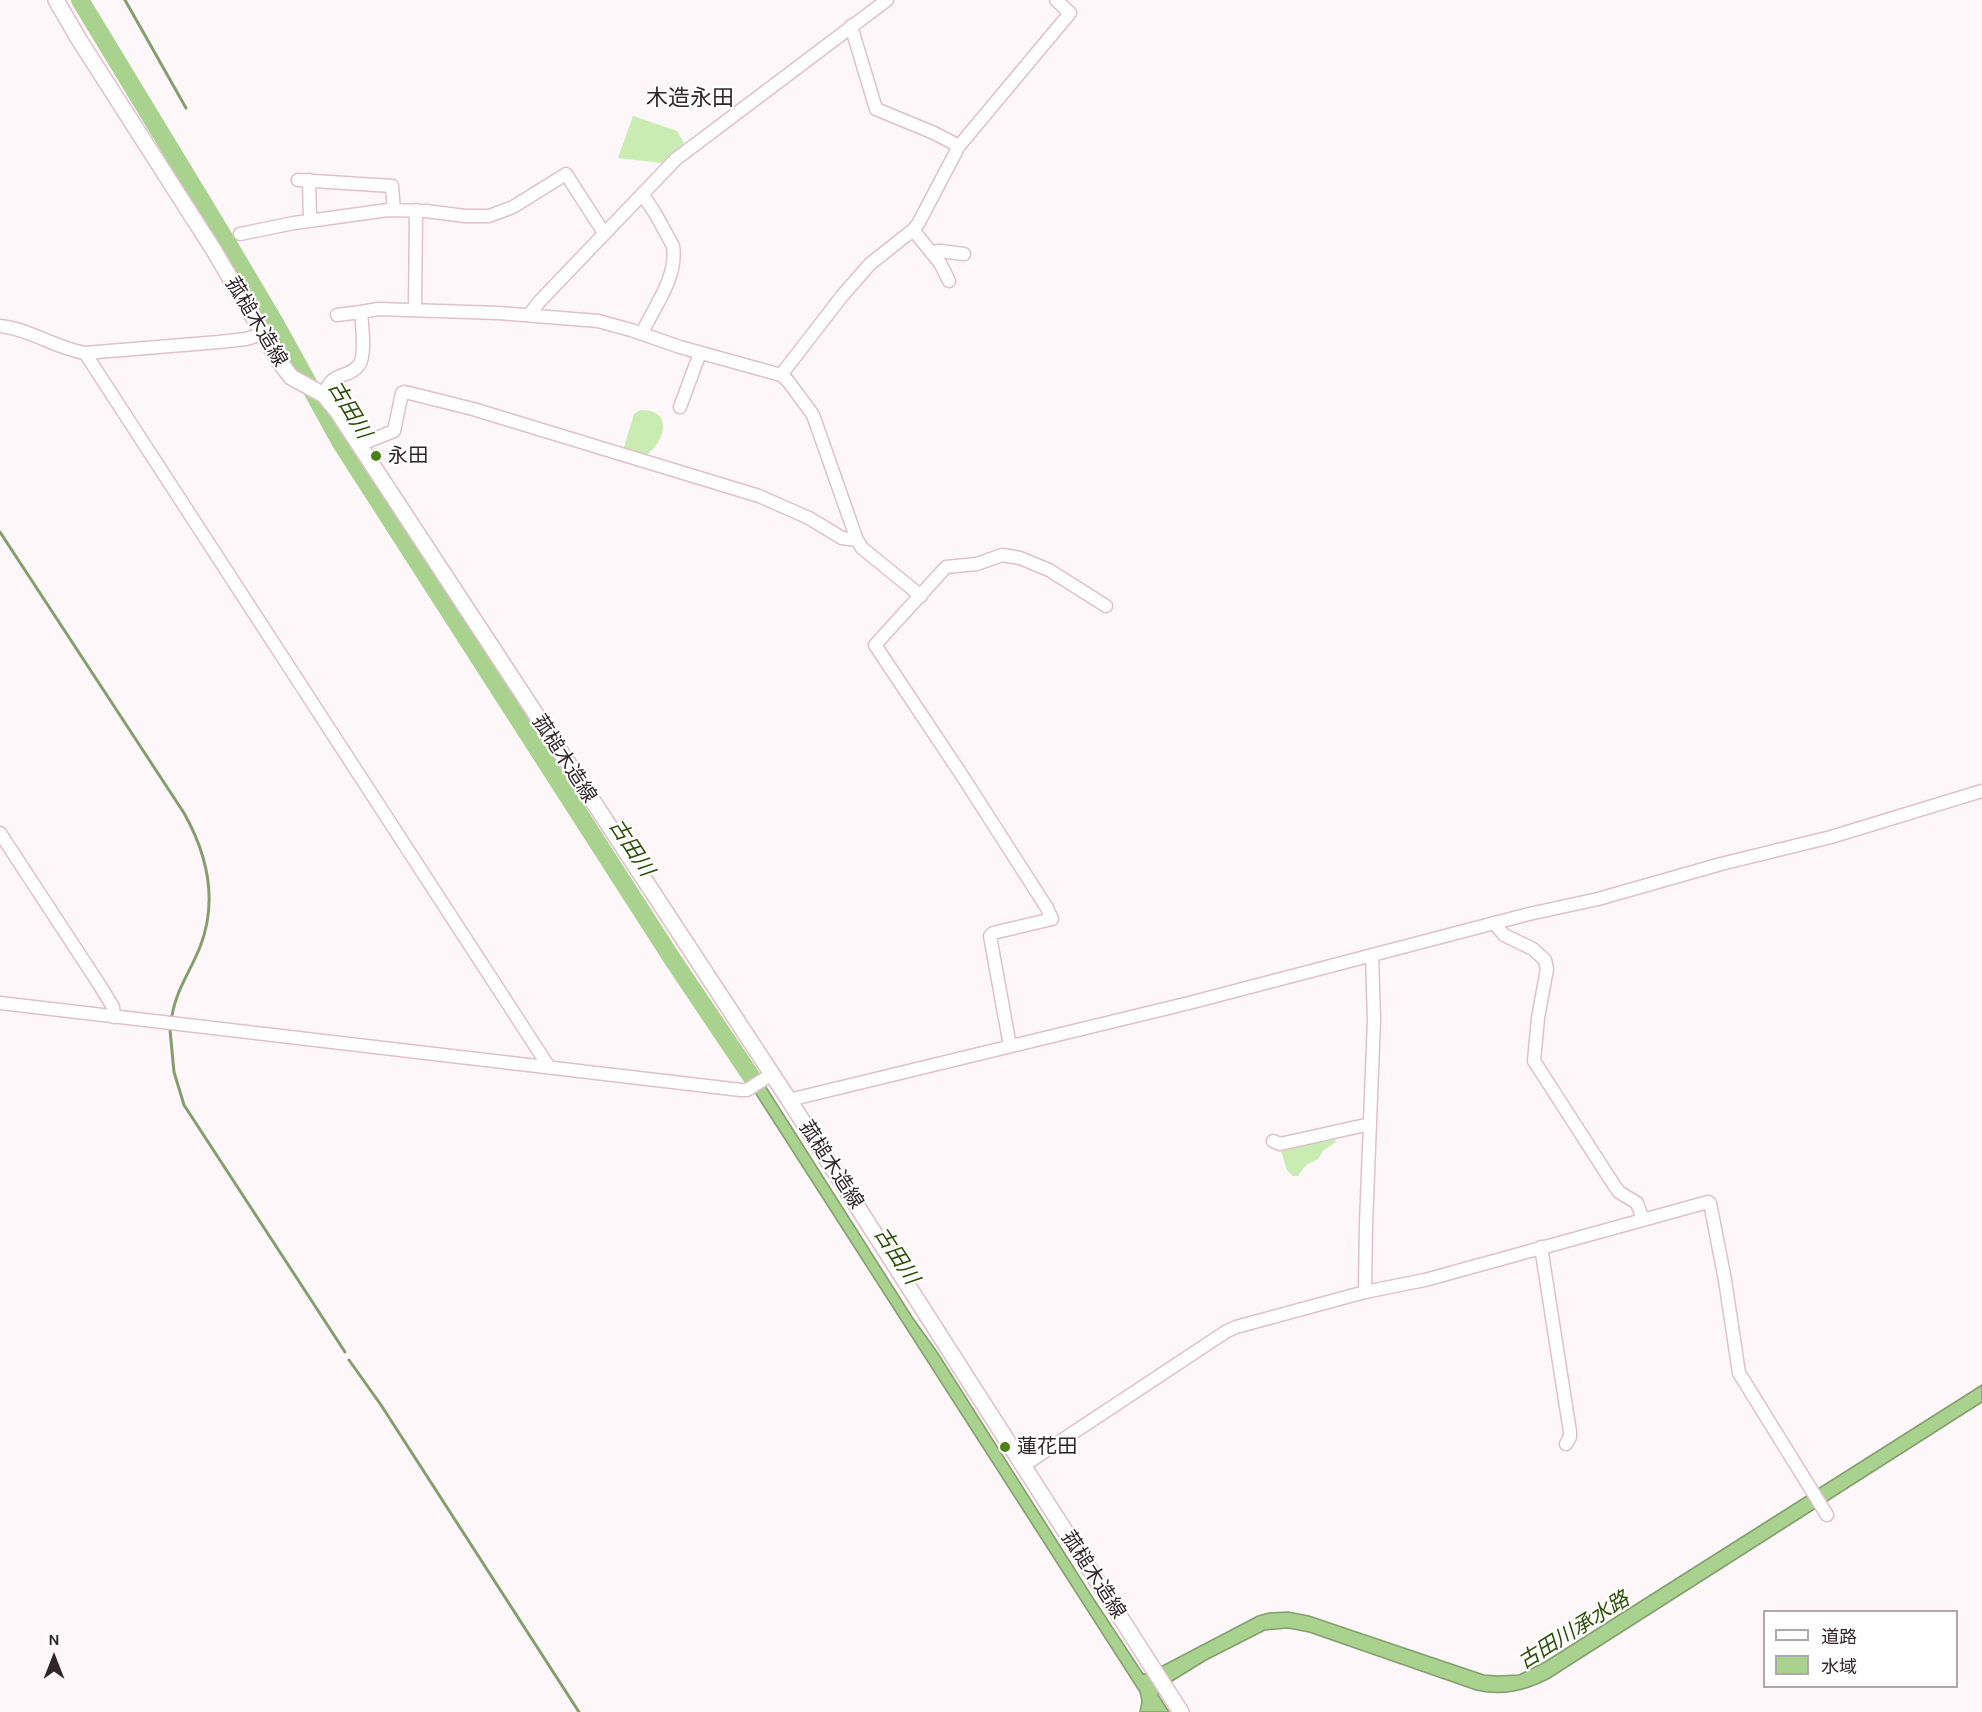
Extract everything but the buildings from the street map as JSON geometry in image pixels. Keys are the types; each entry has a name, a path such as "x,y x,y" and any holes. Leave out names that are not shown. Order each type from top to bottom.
{"main road":[{"name":"菰槌木造線","path":"57,0 78,38 213,249 286,372 297,382 323,394 359,445 769,1077 789,1100 1181,1712"}],"street":[{"path":"529,315 535,306 676,159 887,0"},
{"path":"781,375 842,296 870,264 913,230 958,146 1070,13 1056,0"},
{"path":"851,26 876,109 934,133 958,146"},
{"path":"240,234 310,220 394,210 489,216 513,207 566,174 604,233"},
{"path":"310,220 303,180 392,186 394,210"},
{"path":"642,194 674,252 662,296 642,333"},
{"path":"415,309 416,210"},
{"path":"913,230 932,252 949,281"},
{"path":"932,252 964,254"},
{"path":"338,315 378,309 415,309 598,321 700,353 781,375 813,415 857,540 862,548 921,596"},
{"path":"323,394 327,384 358,367 361,363 363,346 361,312"},
{"path":"0,326 18,329 68,349 85,353 219,342 246,339 263,334"},
{"path":"85,353 549,1067"},
{"path":"680,407 700,353"},
{"path":"359,445 394,431 402,393 405,392 473,409 738,490 795,511 842,537 857,540"},
{"path":"1010,1046 990,936 993,933 1052,919 963,777 875,645 946,567 977,564 1002,555 1020,558 1049,570 1107,606"},
{"path":"789,1100 1605,897 1906,815 1982,791"},
{"path":"0,833 113,1006 114,1017"},
{"path":"1494,923 1504,935 1533,948 1545,960 1547,969 1538,1018 1534,1061 1619,1192 1637,1203 1643,1220"},
{"path":"1365,1292 1374,1020 1372,955"},
{"path":"0,1003 747,1090 769,1077"},
{"path":"1273,1142 1280,1144 1370,1124"},
{"path":"1023,1466 1227,1331 1264,1318 1365,1292 1425,1280 1708,1202 1725,1280 1739,1373 1827,1515"},
{"path":"1541,1247 1568,1421 1570,1437 1566,1444"}],"shaded area":[{"path":"633,116 677,131 684,143 662,163 618,158"},
{"path":"640,410 653,412 660,417 663,424 659,441 649,453 644,455 625,450 624,447 634,414"},
{"path":"1333,1134 1336,1142 1323,1151 1318,1159 1306,1165 1298,1176 1293,1176 1287,1170 1280,1148"}],"water":[{"path":"750,1062 1143,1674 1149,1673 1258,1616 1288,1612 1309,1616 1484,1675 1519,1675 1545,1662 1982,1385 1982,1402 1548,1679 1530,1687 1495,1693 1476,1690 1309,1632 1288,1628 1265,1630 1206,1660 1159,1689 1158,1695 1169,1712 1140,1712 1142,1701 1140,1692 740,1069"}],"waterway":[{"name":"古田川","path":"80,0 275,323 341,443 673,960 757,1085"},
{"path":"125,0 186,108"},
{"path":"0,532 184,813 199,845 207,878 208,912 200,947 180,989 172,1016"},
{"path":"170,1030 174,1072 184,1105 345,1352"},
{"path":"349,1360 381,1405 579,1712"}],"place":[{"name":"永田","path":"376,456"},
{"name":"蓮花田","path":"1005,1447"}],"district":[{"name":"木造永田","path":"690,99"}],"water label":[{"name":"古田川承水路","path":"1574,1631"}]}
